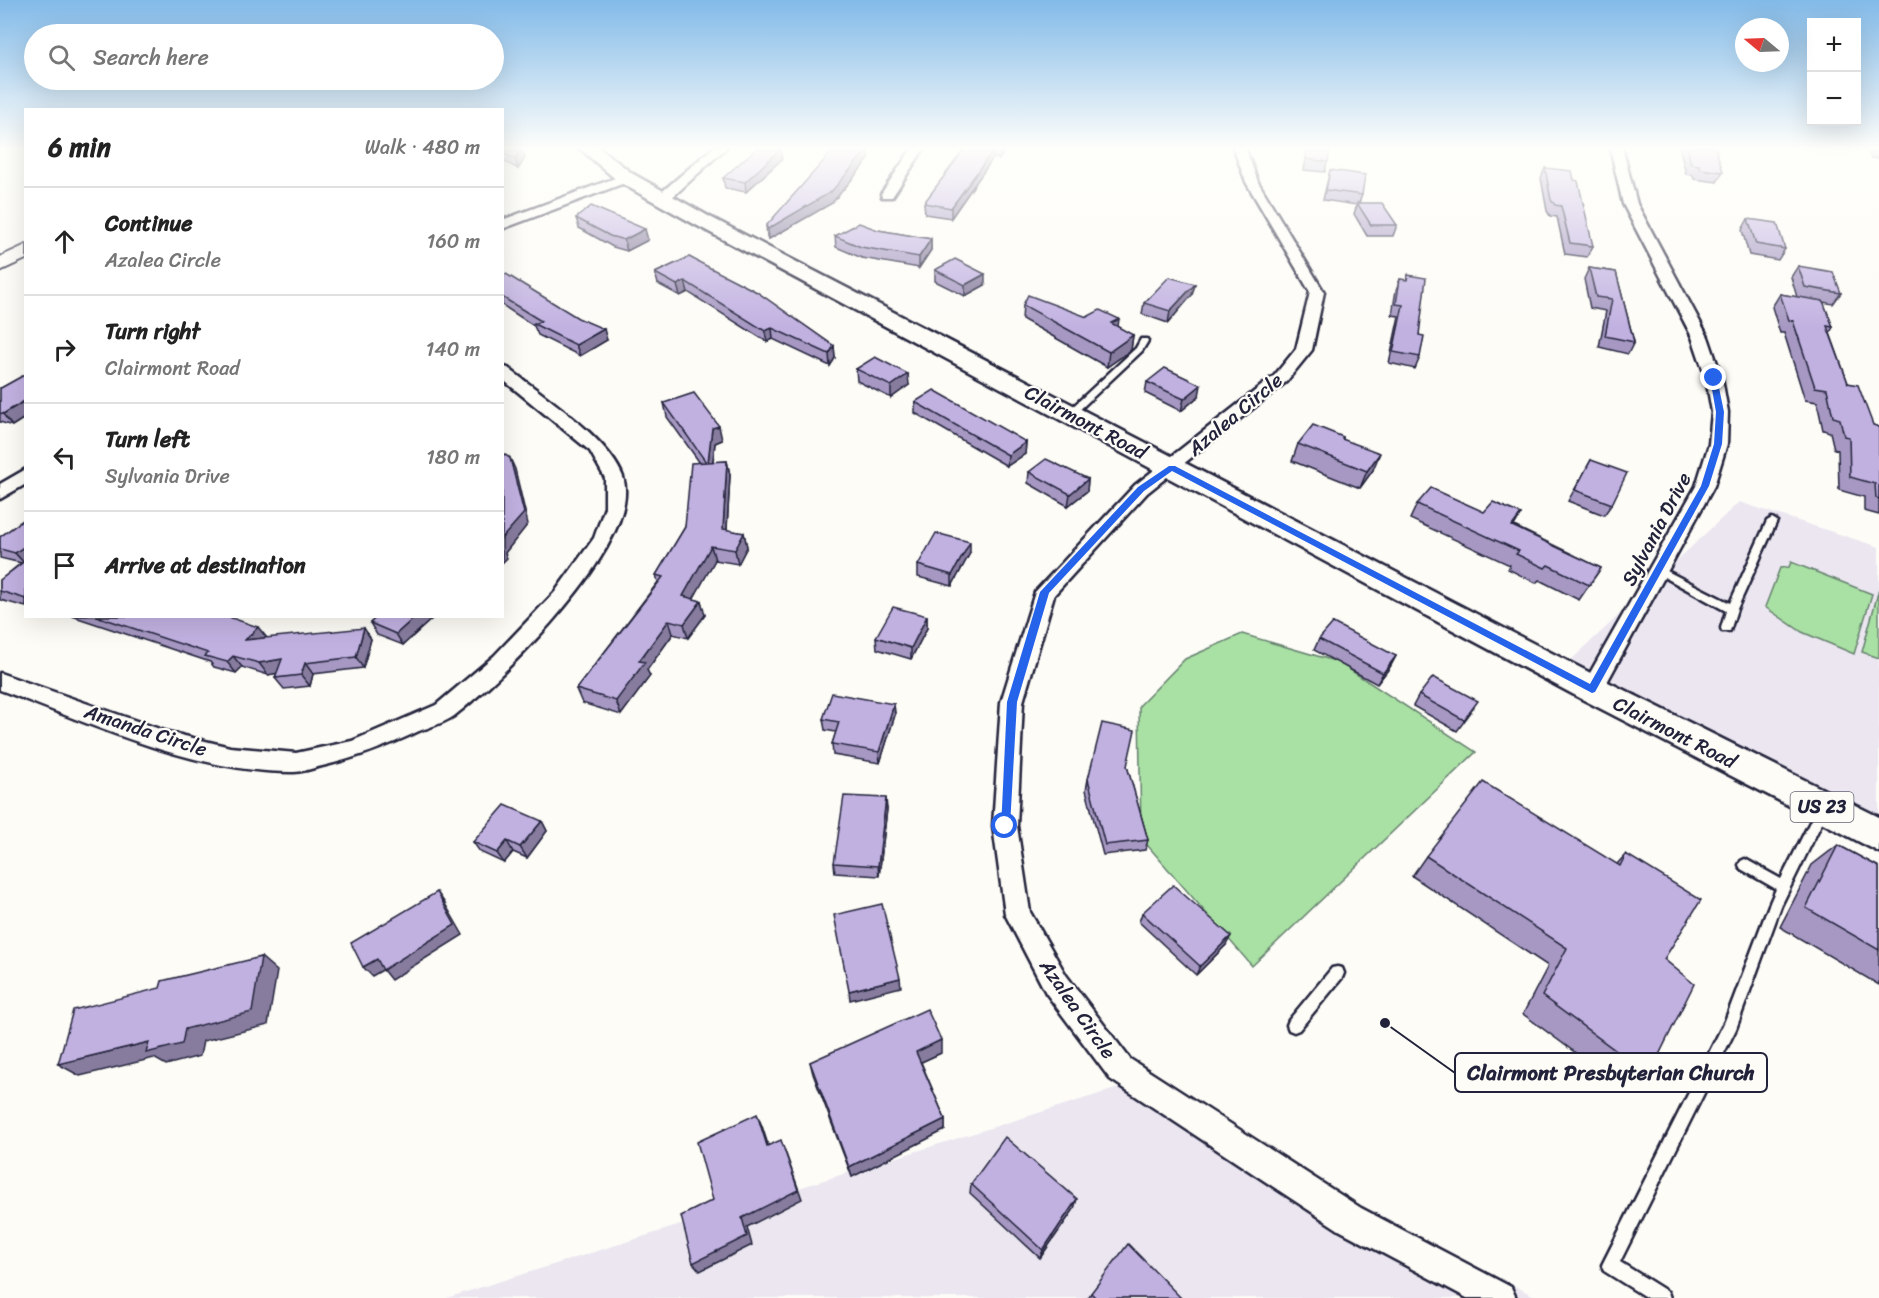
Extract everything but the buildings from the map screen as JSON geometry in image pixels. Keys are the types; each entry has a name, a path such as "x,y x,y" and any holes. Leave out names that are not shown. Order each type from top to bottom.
{"main road":[{"name":"Clairmont Road","path":"678,208 1592,689 1879,836"},
{"path":"0,265 24,252"}],"street":[{"path":"504,224 548,208"},
{"name":"Azalea Circle","path":"1267,208 1317,292 1304,350 1280,379 1172,468 1141,489 1045,592 1012,702 1005,826 1018,914 1056,984 1120,1068 1350,1218 1500,1298"},
{"name":"Sylvania Drive","path":"1592,689 1705,486 1718,444 1720,412 1714,378 1700,337 1632,208"},
{"name":"Amanda Circle","path":"0,681 167,741 230,756 296,764 356,749 444,711 501,662 562,597 603,539 614,507 614,478 597,448 504,373"},
{"path":"0,493 24,476"}],"lane":[{"path":"1070,414 1140,349 1144,341"},
{"path":"1726,628 1732,609 1772,521"},
{"path":"1658,570 1732,609"},
{"path":"1662,1298 1610,1265 1731,1024 1784,887 1823,808"},
{"path":"1745,865 1784,887"},
{"path":"1294,1025 1336,973"}],"shaded area":[{"path":"1739,502 1879,547 1879,821 1567,664"},
{"path":"1128,1085 1538,1298 447,1298"}],"green space":[{"path":"1791,562 1872,594 1854,654 1802,632 1765,607 1780,568 1789,567"},
{"path":"1879,589 1879,658 1862,652"},
{"path":"1242,634 1338,662 1476,752 1252,966 1141,838 1139,706 1185,659"}],"place":[{"name":"Clairmont Presbyterian Church","path":"1385,1023"}],"route":[{"path":"1005,826 1012,702 1045,592 1141,489 1172,468 1592,689 1705,486 1718,444 1720,412 1714,378"}]}
